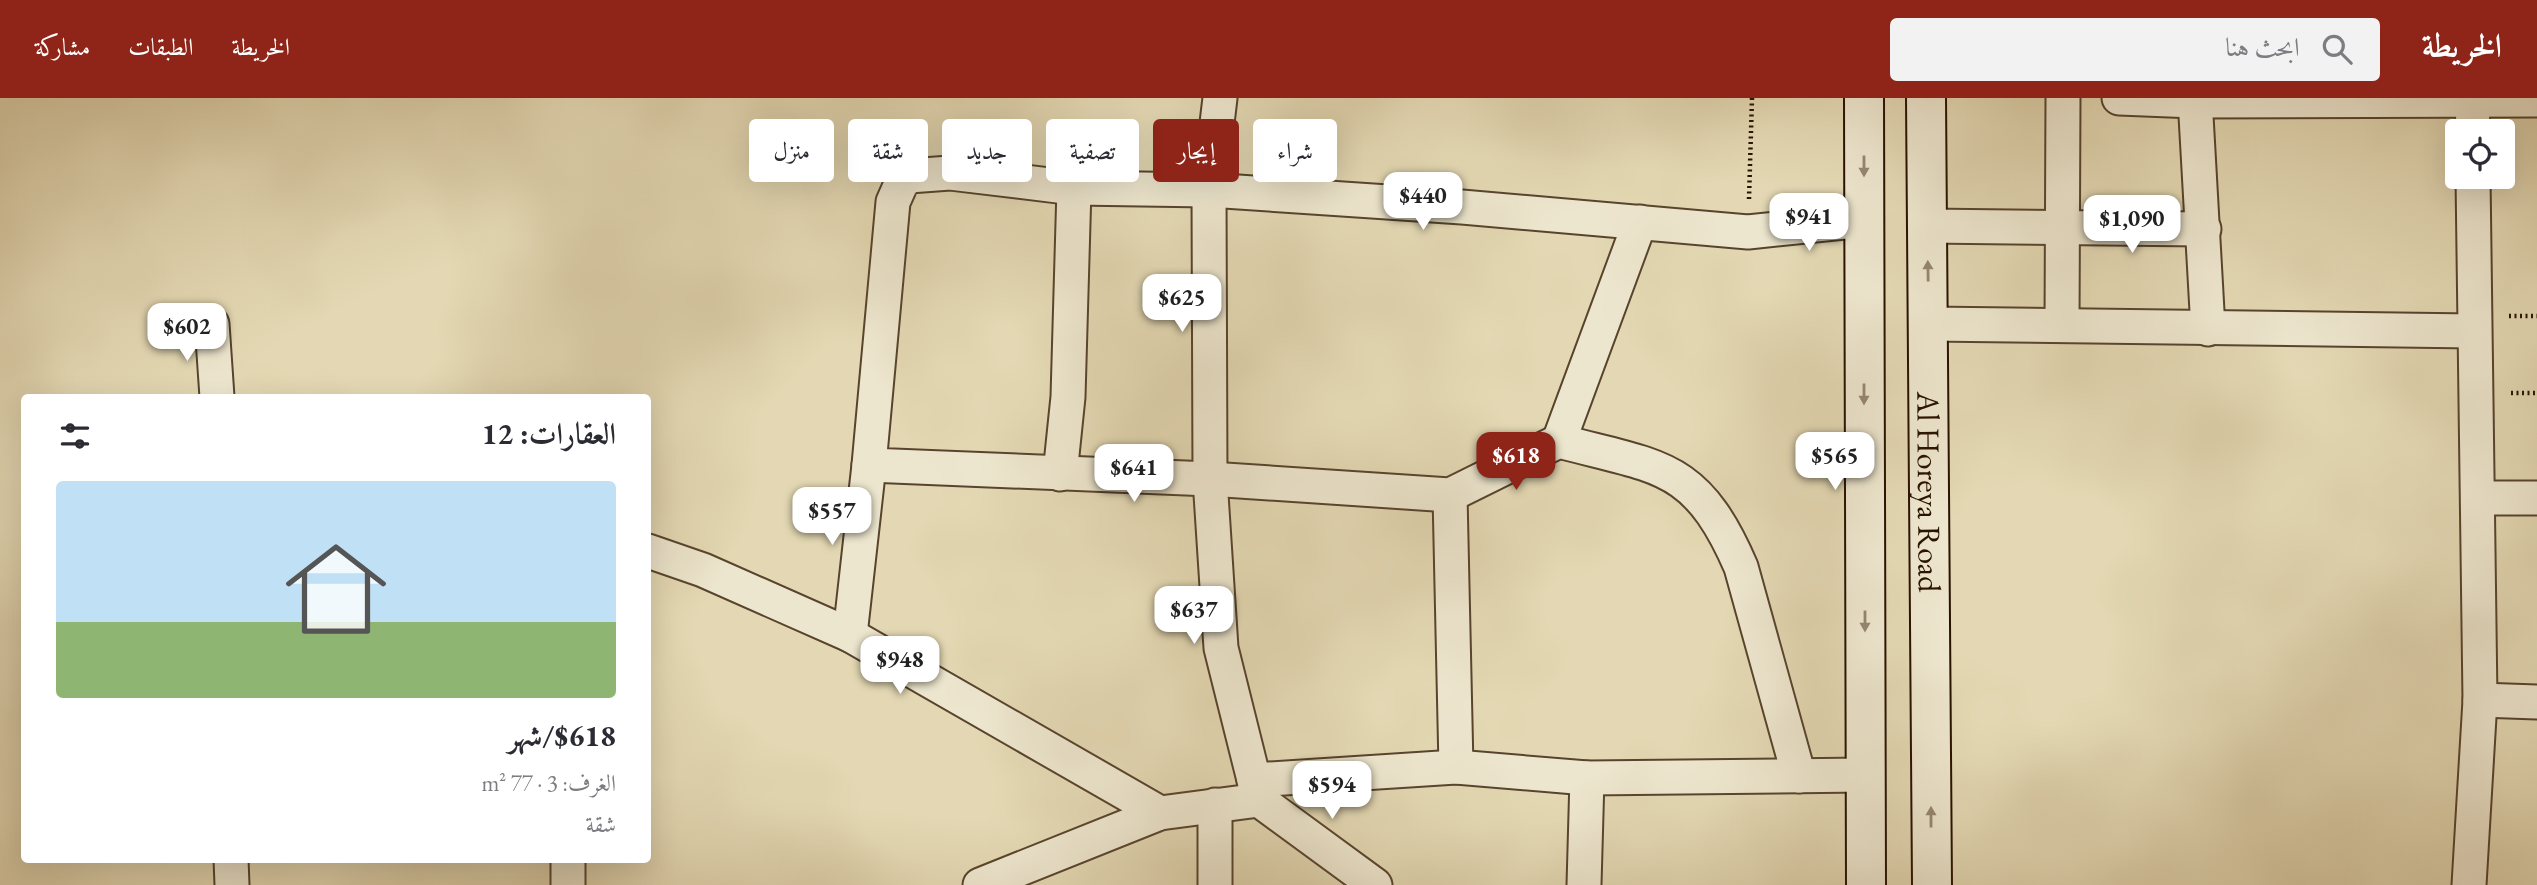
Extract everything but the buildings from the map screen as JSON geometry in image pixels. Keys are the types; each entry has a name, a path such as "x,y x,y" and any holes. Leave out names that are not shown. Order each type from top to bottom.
{"main road":[{"name":"Al Horeya Road","path":"1864,98 1866,885"},
{"name":"Al Horeya Road","path":"1926,98 1932,885"}],"street":[{"path":"1220,98 1209,190 1209,479 1221,648 1256,790 1375,885"},
{"path":"2062,325 2063,98"},
{"path":"2119,98 2537,100"},
{"path":"2472,98 2473,119"},
{"path":"2195,100 2208,330"},
{"path":"850,635 869,465 893,202 901,184 909,176 950,173 1074,188 1209,190 1748,232 1864,220"},
{"path":"1060,474 1068,397 1074,188"},
{"path":"2469,885 2480,700 2473,189"},
{"path":"1559,441 1640,222"},
{"path":"1927,226 2204,229"},
{"path":"212,324 217,394"},
{"path":"1929,324 2208,330 2474,331"},
{"path":"869,465 1209,479 1450,495 1559,441 1642,463 1682,479 1700,494 1717,516 1741,567 1798,776"},
{"path":"1450,495 1456,767"},
{"path":"2479,498 2537,498"},
{"path":"651,552 703,570 850,635 1160,813"},
{"path":"2480,700 2537,702"},
{"path":"980,885 1160,813 1214,806 1256,790 1456,767 1587,778 1865,775"},
{"path":"1584,885 1587,778"},
{"path":"1214,806 1215,885"},
{"path":"230,863 232,885"},
{"path":"568,863 568,885"}],"path":[{"path":"1748,232 1752,98"}]}
